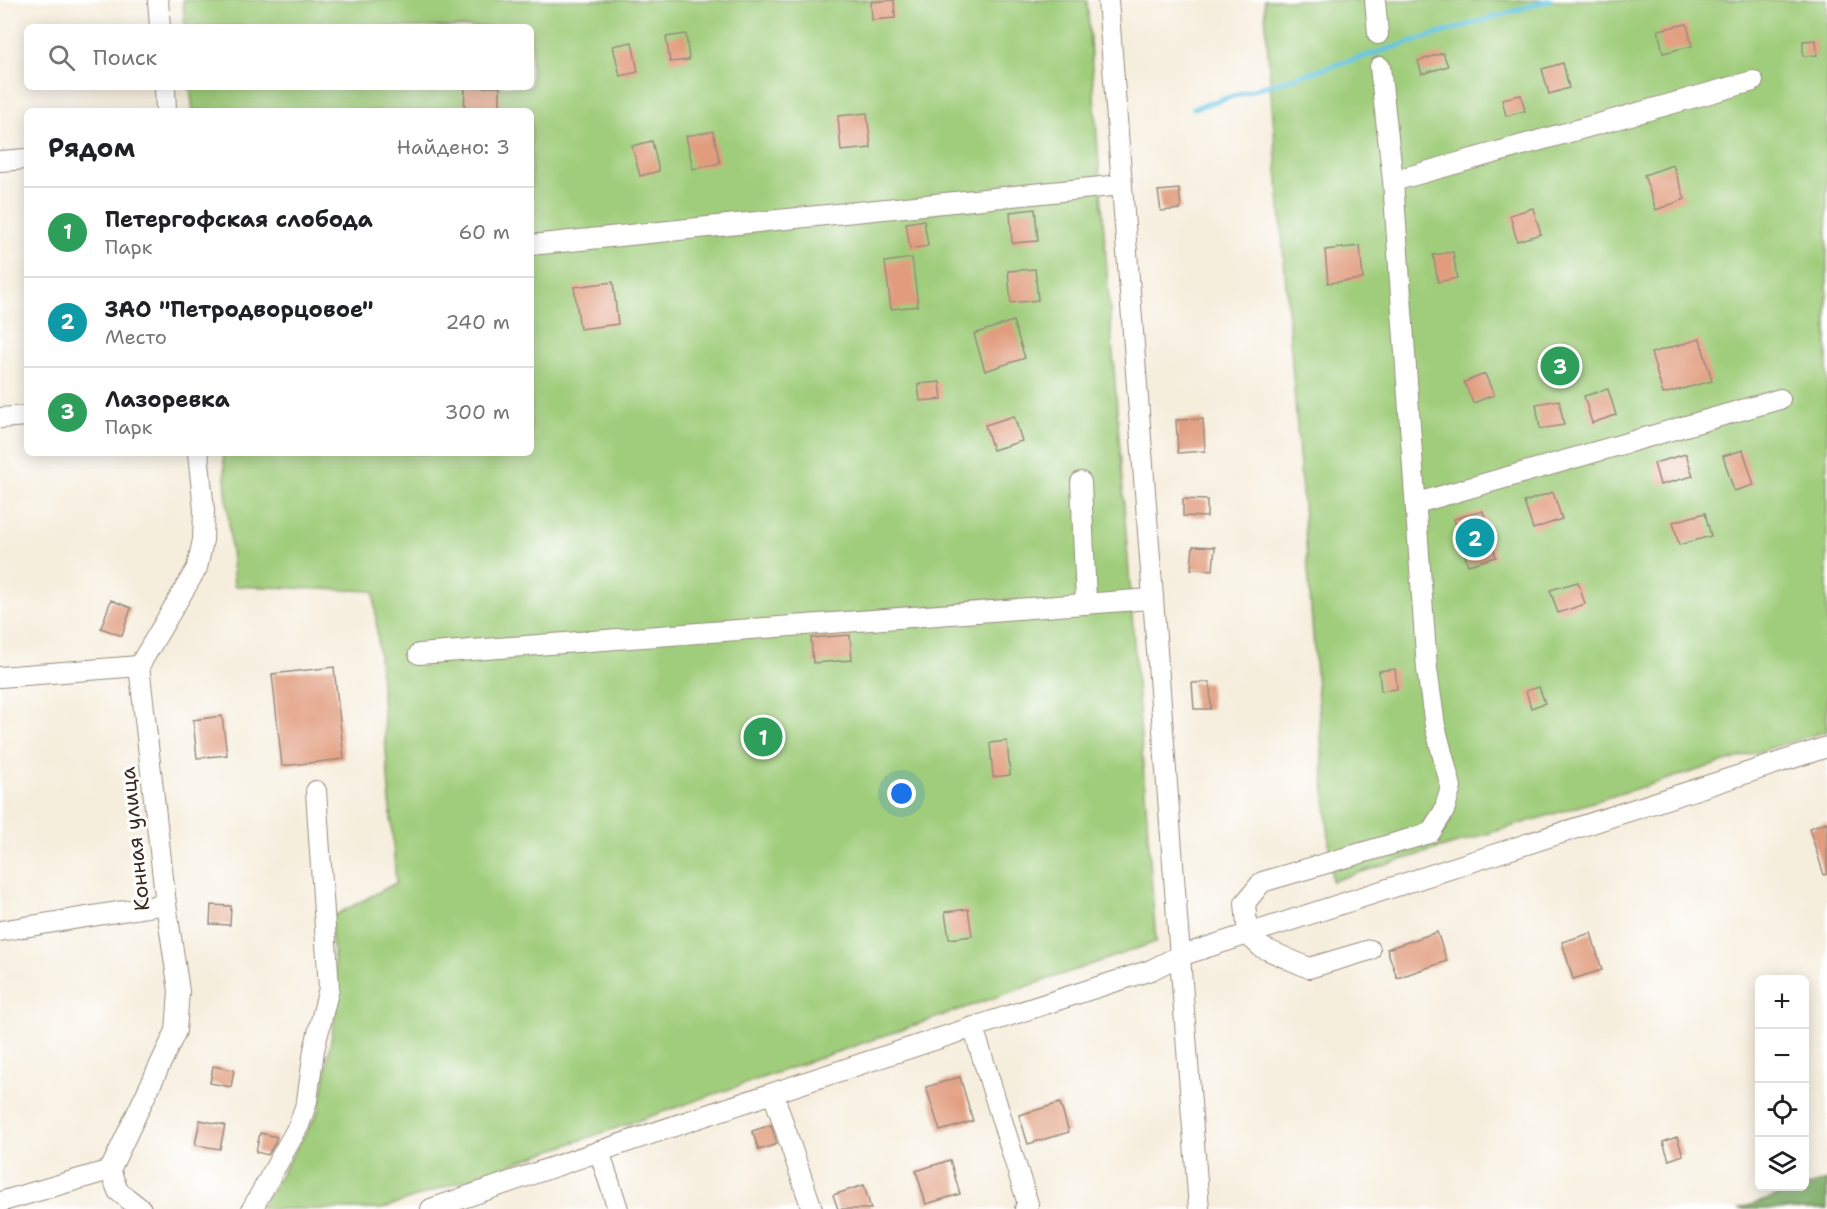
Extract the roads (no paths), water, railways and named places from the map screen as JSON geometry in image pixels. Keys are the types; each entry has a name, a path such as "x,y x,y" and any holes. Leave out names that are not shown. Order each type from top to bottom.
{"street":[{"path":"158,0 160,24"},
{"path":"1108,0 1177,957 1199,1209"},
{"path":"1375,0 1378,34"},
{"path":"1370,950 1309,968 1261,947 1248,935 1245,903 1262,882 1430,833 1444,811 1450,787 1435,726 1427,669 1394,181 1380,67"},
{"path":"1394,181 1753,81"},
{"path":"165,90 166,108"},
{"path":"0,161 24,159"},
{"path":"534,245 1121,185"},
{"path":"1417,503 1780,399"},
{"path":"0,418 24,416"},
{"path":"0,677 139,666 196,568 203,540 204,510 198,456"},
{"path":"1082,482 1086,602"},
{"path":"419,654 1150,598"},
{"name":"Конная улица","path":"110,1170 176,1031 179,991 166,904 139,666"},
{"path":"431,1209 773,1093 1151,970 1177,957 1827,747"},
{"path":"252,1209 299,1125 307,1101 314,1050 329,988 316,791"},
{"path":"0,931 166,904"},
{"path":"974,1027 1028,1204 1025,1209"},
{"path":"773,1093 812,1209"},
{"path":"599,1151 618,1209"},
{"path":"0,1202 110,1170 118,1191 141,1209"}],"waterway":[{"path":"1194,108 1550,0"}],"place":[{"name":"Лазоревка","path":"1560,366"},
{"name":"ЗАО \"Петродворцовое\"","path":"1475,538"},
{"name":"Петергофская слобода","path":"763,737"}]}
